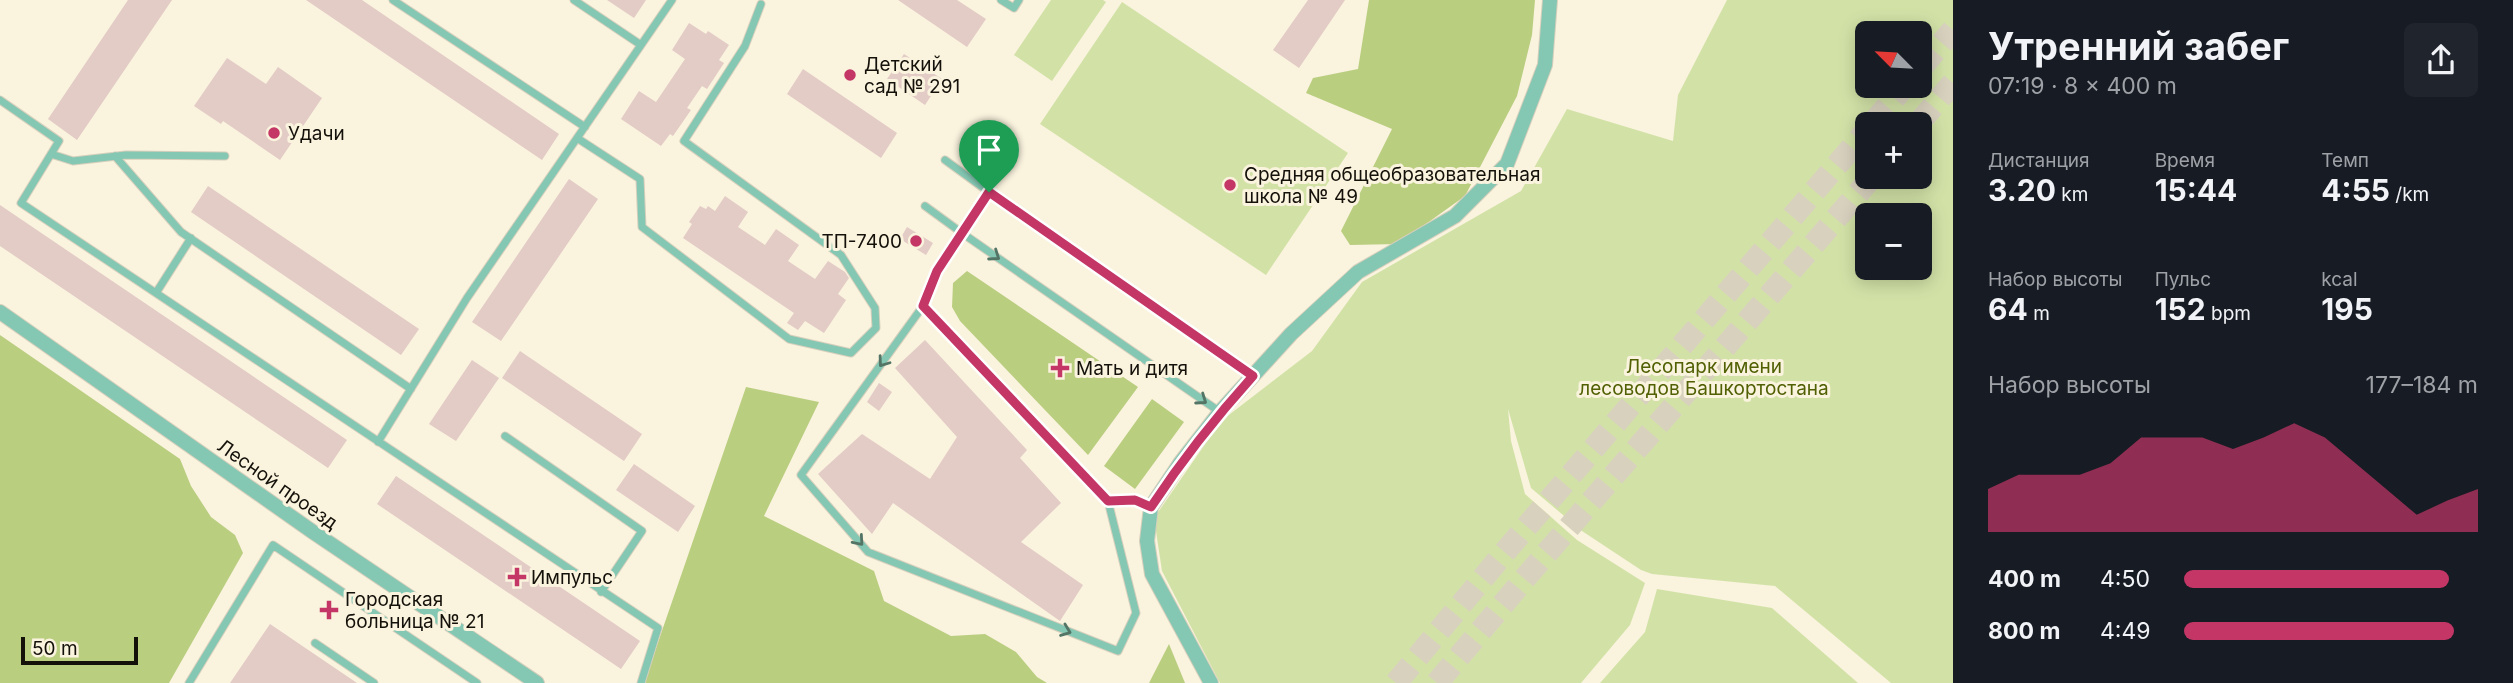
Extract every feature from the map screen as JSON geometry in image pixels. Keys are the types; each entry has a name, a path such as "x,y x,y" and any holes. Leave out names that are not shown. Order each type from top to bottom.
{"street":[{"path":"1211,683 1152,574 1147,541 1151,507 1181,462 1220,412 1291,334 1358,272 1455,216 1507,164 1545,65 1550,0"},
{"name":"Лесной проезд","path":"0,312 313,532 537,683"}],"lane":[{"path":"393,0 585,127"},
{"path":"573,0 641,45"},
{"path":"378,442 467,298 672,0"},
{"path":"1001,0 1014,8 1019,0"},
{"path":"578,138 640,179 642,227 789,339 851,353 876,328 875,308 841,255 684,141 745,46 760,1"},
{"path":"0,100 59,141 20,203 658,628 640,683"},
{"path":"51,154 73,161 115,156 225,156"},
{"path":"115,156 180,232 411,389"},
{"path":"945,160 1253,376"},
{"path":"923,306 1108,501 1136,613 1118,651 868,552 801,475 923,306 937,271 989,192"},
{"path":"925,206 1220,412"},
{"path":"156,293 191,239"},
{"path":"505,436 642,531 601,592"},
{"path":"1108,501 1135,500 1151,507"},
{"path":"189,683 272,545 477,683"},
{"path":"315,643 374,683"}],"green space":[{"path":"1051,0 1106,2 1052,81 1014,55"},
{"path":"1369,0 1535,0 1532,35 1517,96 1465,196 1398,244 1350,245 1341,231 1392,129 1306,93 1313,78 1358,69"},
{"name":"Лесопарк имени лесоводов Башкортостана","path":"1727,0 1953,0 1953,683 1891,683 1775,586 1652,574 1641,570 1582,531 1531,488 1508,409 1511,441 1525,494 1577,540 1645,583 1630,625 1581,683 1220,683 1162,571 1154,518 1221,421 1312,351 1362,282 1521,191 1567,109 1673,141 1678,95"},
{"name":"Средняя общеобразовательная школа № 49","path":"1122,2 1348,153 1266,275 1040,124"},
{"path":"967,271 1138,387 1088,455 960,321 952,307 953,283"},
{"path":"0,335 180,459 191,486 211,517 235,535 243,553 169,683 0,683"},
{"path":"746,387 819,402 764,516 874,571 884,601 951,636 985,634 1016,652 1037,677 1047,683 644,683"},
{"path":"1152,399 1184,422 1135,489 1104,466"},
{"path":"1657,589 1772,608 1858,683 1600,683 1645,632"},
{"path":"1169,644 1185,683 1149,683"}],"building":[{"path":"128,0 172,0 77,140 48,119"},
{"path":"306,0 362,0 559,134 542,160"},
{"path":"607,0 646,0 634,18"},
{"path":"898,0 957,0 986,19 967,47"},
{"path":"1308,0 1345,0 1299,68 1273,50"},
{"path":"689,23 706,34 708,31 729,45 719,60 724,63 707,89 702,86 687,108 691,110 673,136 670,134 661,146 621,119 639,91 656,102 685,59 672,50"},
{"path":"904,54 942,79 925,105 887,79"},
{"path":"227,58 266,84 278,67 322,98 280,160 223,121 221,124 194,106"},
{"path":"803,69 897,133 881,158 787,94"},
{"path":"569,179 598,199 501,341 472,322"},
{"path":"208,186 419,329 401,355 191,212"},
{"path":"725,196 748,212 738,227 765,245 776,229 799,245 788,261 815,279 828,261 845,272 849,278 838,294 846,300 824,333 805,321 798,330 787,323 794,313 683,238 692,224 689,222 700,206 706,209 708,206 715,211"},
{"path":"0,205 347,440 328,468 0,246"},
{"name":"ТП-7400","path":"907,227 933,243 926,255 900,239"},
{"path":"925,340 1027,450 1020,458 1061,503 1021,542 1083,585 1060,621 893,503 872,534 818,474 862,434 930,479 957,437 895,368"},
{"path":"520,351 642,434 624,461 502,378"},
{"path":"472,360 499,378 456,441 429,424"},
{"path":"879,383 892,392 879,411 867,402"},
{"path":"634,464 695,506 678,532 616,490"},
{"path":"396,476 640,641 621,669 377,504"},
{"path":"270,624 357,683 230,683"}],"tunnel":[{"path":"1932,55 1953,30"},
{"path":"1928,112 1953,83"},
{"path":"1882,112 1895,98"},
{"path":"1396,683 1855,144"},
{"path":"1437,683 1862,189"}],"place":[{"name":"Детский сад № 291","path":"850,75"},
{"name":"Удачи","path":"274,133"},
{"name":"Средняя общеобразовательная школа № 49","path":"1230,185"},
{"name":"ТП-7400","path":"916,241"},
{"name":"Мать и дитя","path":"1060,368"},
{"name":"Импульс","path":"517,577"},
{"name":"Городская больница № 21","path":"329,610"}],"route":[{"path":"989,192 1253,376 1220,412 1181,462 1151,507 1135,500 1108,501 923,306 937,271 989,192"}]}
